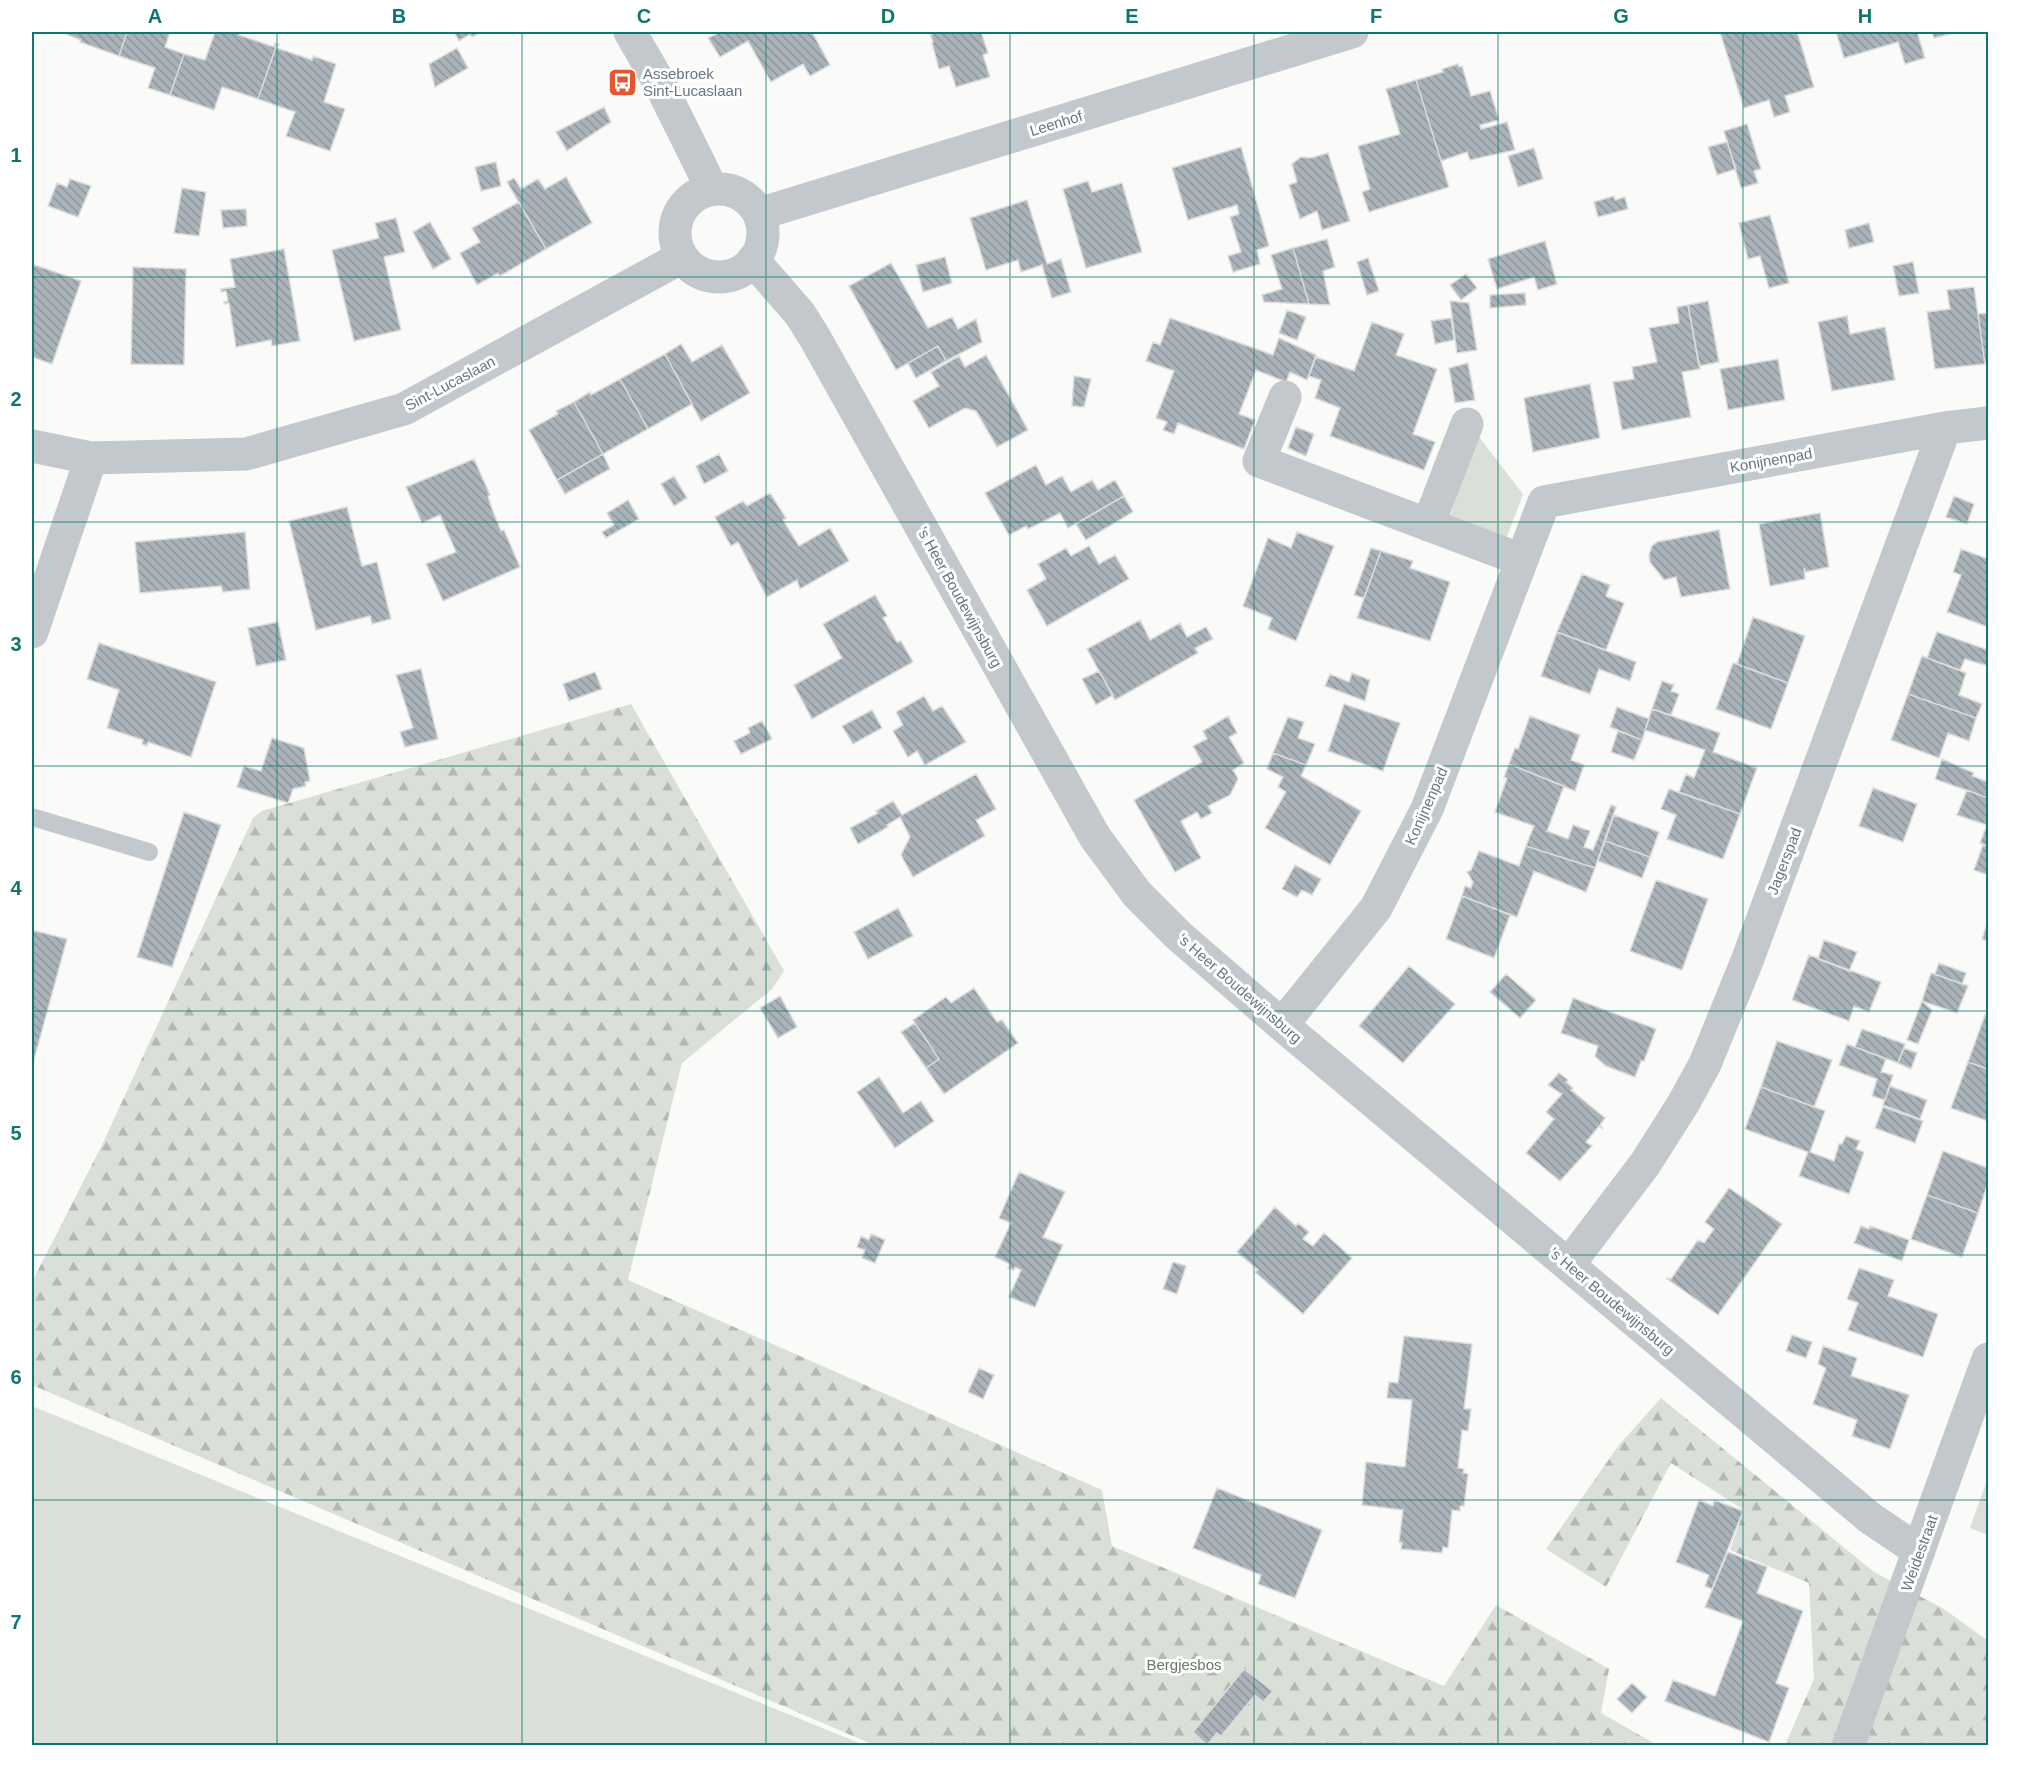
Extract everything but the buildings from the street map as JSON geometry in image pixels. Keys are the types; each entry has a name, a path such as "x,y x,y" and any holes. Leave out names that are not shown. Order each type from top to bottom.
{"street":[{"path":"630,32 659,82 712,189"},
{"name":"Leenhof","path":"759,214 1352,32"},
{"path":"712,189 731,190 751,202 759,214 762,242 753,260 746,267 727,276 711,276 689,265 682,256 677,245 675,230 677,219 683,207 695,196 712,189"},
{"name":"Sint-Lucaslaan","path":"32,447 91,458 246,454 404,409 682,256"},
{"name":"'s Heer Boudewijnsburg","path":"753,260 800,314 815,338 1095,837 1137,894 1179,936 1282,1026 1870,1518 1919,1551"},
{"path":"1285,397 1259,460 1522,560"},
{"name":"Konijnenpad","path":"1282,1026 1376,908 1422,819 1544,502 1945,428 1989,423"},
{"path":"1428,525 1467,424"},
{"name":"Jagerspad","path":"1569,1264 1645,1164 1705,1064 1751,950 1945,428"},
{"path":"32,632 91,458"},
{"name":"Weidestraat","path":"1848,1746 1989,1359"}],"lane":[{"path":"32,818 149,852"}],"green space":[{"path":"1476,433 1523,494 1507,537 1450,516"},
{"name":"Bergjesbos","path":"631,704 784,971 772,989 682,1063 628,1280 1102,1490 1112,1546 1444,1686 1496,1605 1609,1669 1601,1713 1657,1745 874,1745 32,1385 32,1282 102,1145 253,818 262,811"},
{"path":"1661,1398 1874,1572 1944,1609 1988,1641 1988,1745 1785,1745 1814,1679 1809,1583 1730,1550 1744,1510 1671,1463 1606,1587 1546,1549 1619,1445"},
{"path":"32,1406 864,1745 32,1745"},
{"path":"1988,1477 1988,1535 1970,1528"}],"place":[{"name":"Assebroek Sint-Lucaslaan","path":"622,82"}]}
